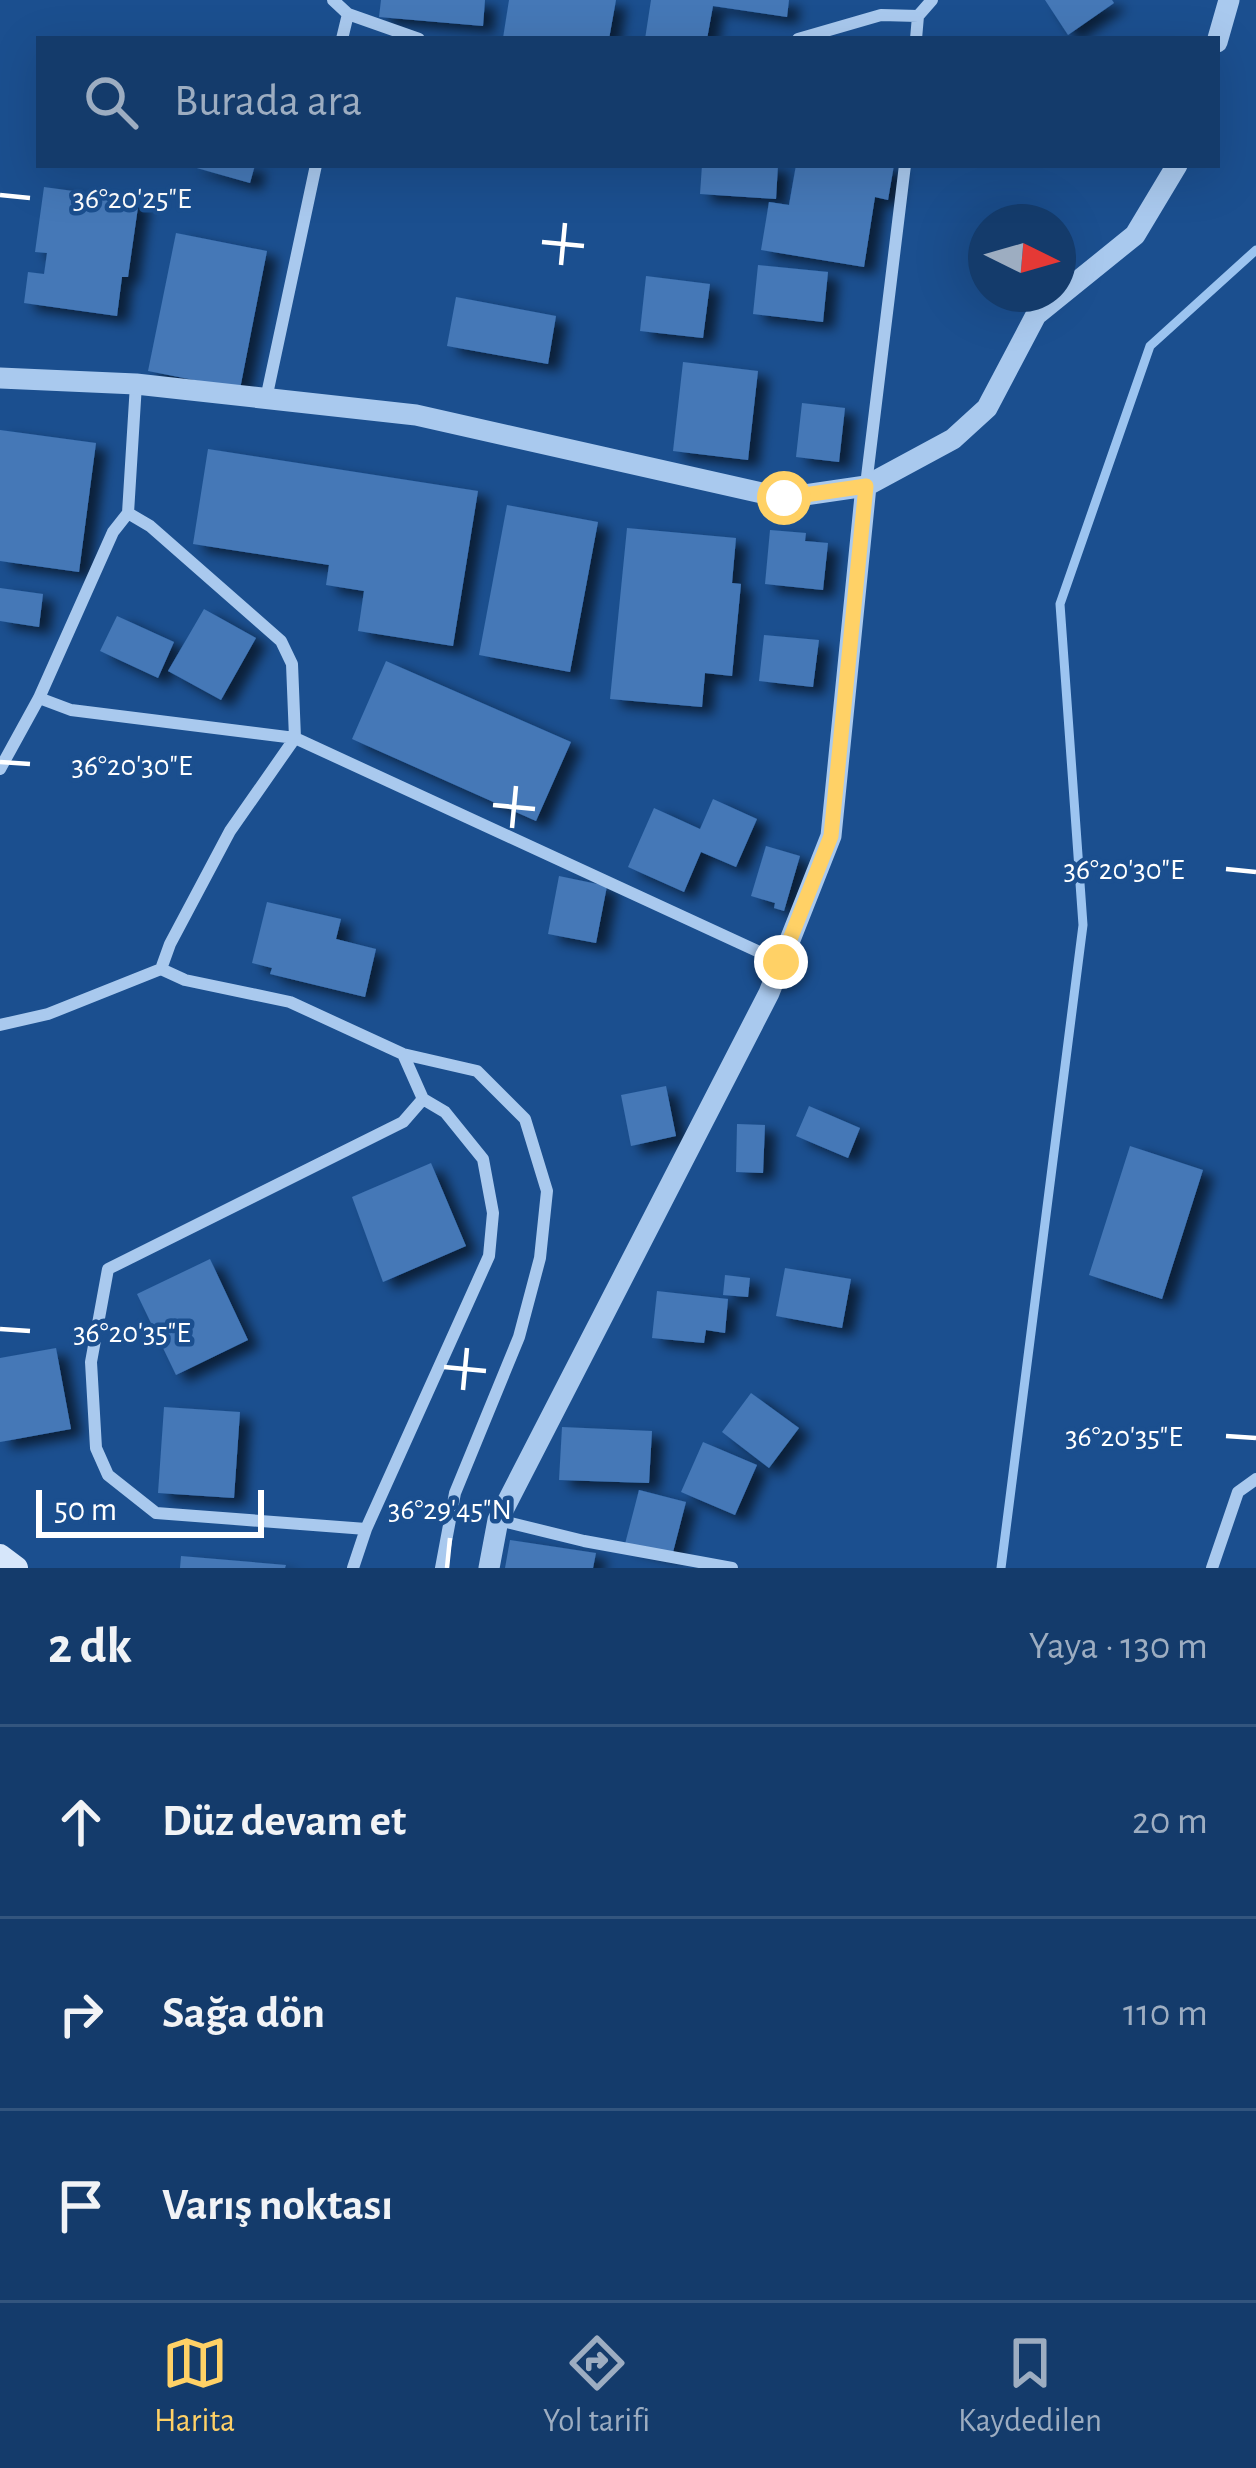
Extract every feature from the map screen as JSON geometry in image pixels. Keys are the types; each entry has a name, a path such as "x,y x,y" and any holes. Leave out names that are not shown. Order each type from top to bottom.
{"main road":[{"path":"0,1556 16,1568"}],"street":[{"path":"333,0 348,14 410,36"},
{"path":"916,36 918,16 932,0"},
{"path":"1219,36 1229,0"},
{"path":"343,36 348,14"},
{"path":"808,36 881,15 918,16"},
{"path":"266,399 315,168"},
{"path":"489,1568 498,1520 770,993 831,836 905,168"},
{"path":"0,378 136,384 416,416 784,498 866,486 953,439 987,408 1036,315 1135,235 1175,168"},
{"path":"0,770 39,698 113,532 128,513 136,384"},
{"path":"128,513 150,526 281,641 292,664 295,738 230,831 161,969"},
{"path":"39,698 71,710 295,738 781,962"},
{"path":"0,1024 48,1014 161,969 185,980 290,1002 403,1054 477,1071 525,1119 548,1191 539,1258 519,1337 455,1492 441,1568"},
{"path":"353,1568 366,1529 489,1256 494,1213 482,1159 445,1112 423,1099 403,1054"},
{"path":"366,1529 156,1513 108,1475 96,1448 91,1362 109,1269 185,1227 404,1122 423,1099"},
{"path":"1212,1568 1238,1492 1255,1476"},
{"path":"498,1520 732,1568"}],"building":[{"path":"381,0 485,0 483,26 379,17"},
{"path":"509,0 616,0 610,36 503,36"},
{"path":"651,0 789,0 787,17 713,6 708,36 645,36"},
{"path":"1045,0 1112,0 1114,3 1068,35"},
{"path":"197,168 254,168 250,183"},
{"path":"702,168 778,168 776,199 700,194"},
{"path":"795,168 893,168 888,200 875,197 864,267 761,250 769,202 789,205"},
{"path":"44,187 139,200 117,316 24,303 28,272 44,274 47,253 35,252"},
{"path":"176,233 267,251 240,389 148,371"},
{"path":"758,265 828,272 823,322 753,314"},
{"path":"646,276 710,284 703,338 640,331"},
{"path":"456,297 556,316 548,364 447,346"},
{"path":"683,362 758,371 748,460 673,451"},
{"path":"802,403 845,408 839,462 796,457"},
{"path":"0,430 96,443 79,572 0,561"},
{"path":"208,449 478,491 453,646 358,631 364,591 326,585 329,565 193,544"},
{"path":"507,505 598,522 570,672 479,655"},
{"path":"627,528 736,538 732,583 741,584 732,676 705,673 702,707 610,699"},
{"path":"770,530 806,533 805,541 828,543 823,590 765,584"},
{"path":"0,588 43,594 39,627 0,621"},
{"path":"204,609 256,638 221,700 168,671"},
{"path":"117,616 174,642 158,678 100,651"},
{"path":"764,635 819,640 813,687 759,681"},
{"path":"386,661 571,742 536,821 352,739"},
{"path":"713,799 757,819 736,867 701,852 684,892 628,867 654,808 700,829"},
{"path":"766,846 800,856 784,911 751,896"},
{"path":"559,876 607,886 596,943 548,934"},
{"path":"267,902 341,919 336,939 376,949 365,997 270,974 272,968 252,963"},
{"path":"666,1086 676,1136 631,1146 621,1095"},
{"path":"809,1106 860,1128 848,1158 796,1136"},
{"path":"737,1124 765,1125 763,1173 736,1172"},
{"path":"1130,1146 1203,1170 1162,1299 1089,1275"},
{"path":"431,1163 466,1246 383,1282 352,1197"},
{"path":"210,1259 248,1340 176,1375 137,1294"},
{"path":"785,1268 851,1279 842,1328 776,1316"},
{"path":"725,1275 750,1278 748,1297 723,1295"},
{"path":"657,1291 728,1299 725,1333 706,1330 704,1343 652,1338"},
{"path":"56,1348 71,1429 0,1442 0,1358"},
{"path":"751,1393 799,1428 769,1468 722,1432"},
{"path":"164,1407 240,1412 234,1498 158,1493"},
{"path":"562,1427 652,1431 649,1483 559,1480"},
{"path":"703,1442 757,1465 735,1515 681,1492"},
{"path":"639,1490 686,1502 672,1556 625,1544"},
{"path":"510,1540 596,1553 593,1568 505,1568"},
{"path":"181,1556 286,1565 180,1568"}],"waterway":[{"path":"1001,1568 1083,925 1060,604 1150,346 1256,250"}],"route":[{"path":"781,962 831,836 866,486 784,498"}]}
